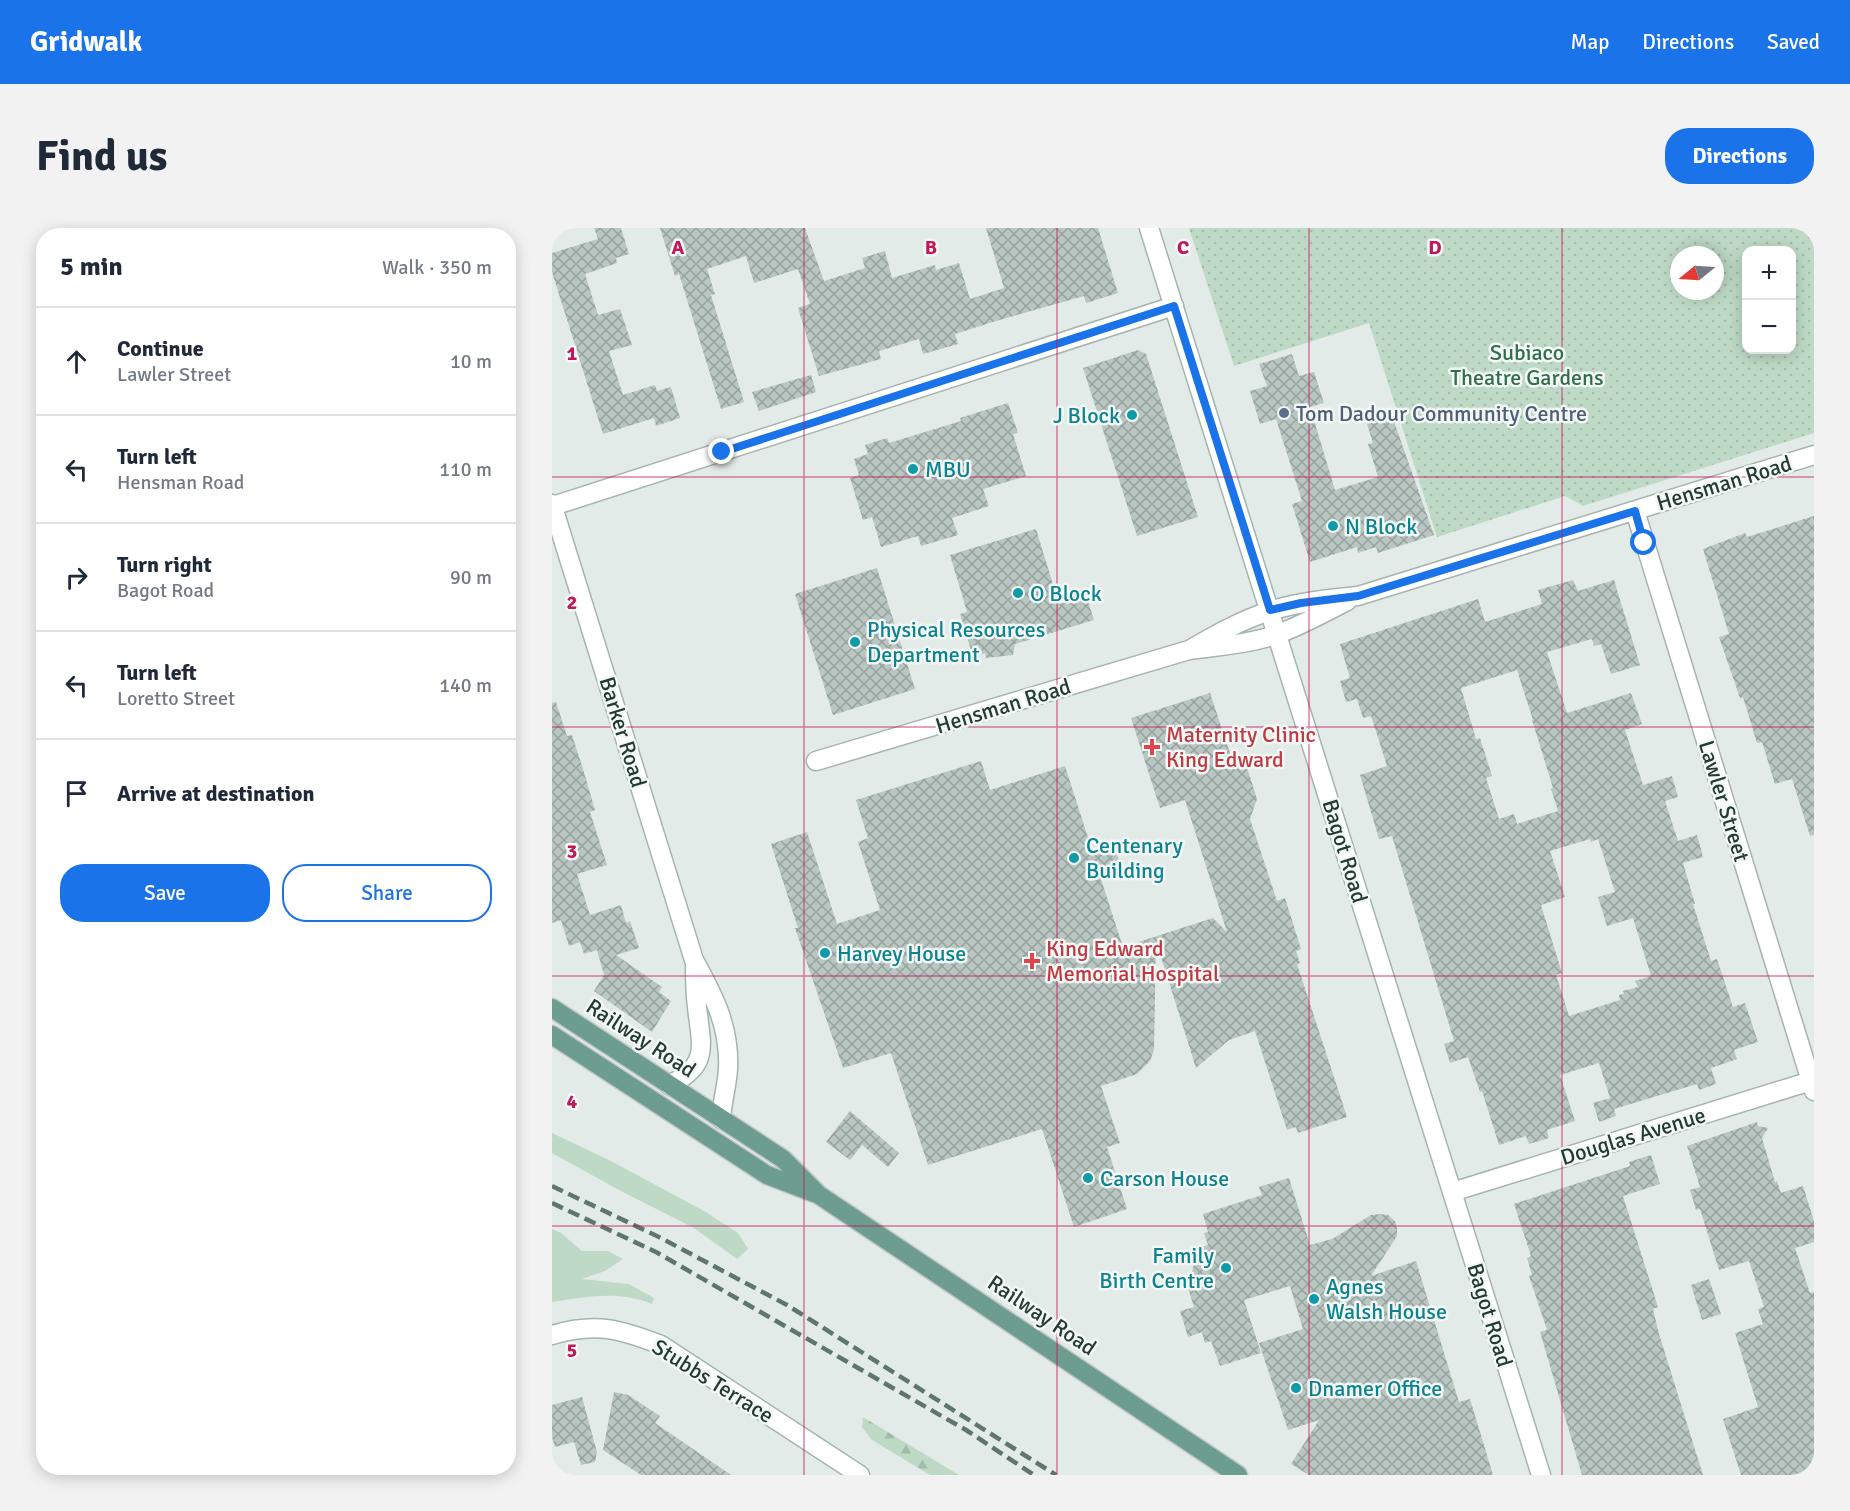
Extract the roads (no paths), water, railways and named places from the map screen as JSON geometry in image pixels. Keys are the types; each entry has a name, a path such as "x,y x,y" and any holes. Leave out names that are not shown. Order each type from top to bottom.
{"main road":[{"name":"Railway Road","path":"552,1008 783,1159 819,1195 1238,1475"},
{"name":"Railway Road","path":"552,1035 767,1175 819,1195"}],"street":[{"name":"Bagot Road","path":"1149,228 1541,1475"},
{"path":"552,505 1174,306"},
{"name":"Hensman Road","path":"816,761 1189,650 1242,643 1277,634 1307,622 1358,596 1814,455"},
{"name":"Barker Road","path":"552,505 694,960 716,1001 726,1038 727,1078 721,1119"},
{"name":"Lawler Street","path":"1635,511 1813,1084"},
{"name":"Hensman Road","path":"1189,650 1236,624 1270,610 1301,603 1358,596"},
{"name":"Barker Road","path":"669,1085 690,1071 701,1052 694,960"},
{"name":"Douglas Avenue","path":"1452,1192 1813,1084"},
{"name":"Stubbs Terrace","path":"552,1335 593,1328 624,1331 661,1345 860,1475"}],"railway":[{"path":"552,1186 659,1237 787,1305 1056,1475"},
{"path":"552,1203 656,1252 966,1430 1034,1475"}],"place":[{"name":"Tom Dadour Community Centre","path":"1284,413"},
{"name":"J Block","path":"1132,415"},
{"name":"MBU","path":"913,469"},
{"name":"N Block","path":"1333,526"},
{"name":"O Block","path":"1018,593"},
{"name":"Physical Resources Department","path":"855,642"},
{"name":"Maternity Clinic King Edward","path":"1152,747"},
{"name":"Centenary Building","path":"1074,858"},
{"name":"Harvey House","path":"825,953"},
{"name":"King Edward Memorial Hospital","path":"1032,961"},
{"name":"Carson House","path":"1088,1178"},
{"name":"Family Birth Centre","path":"1226,1268"},
{"name":"Agnes Walsh House","path":"1314,1299"},
{"name":"Dnamer Office","path":"1296,1388"}],"park label":[{"name":"Subiaco Theatre Gardens","path":"1527,364"}]}
